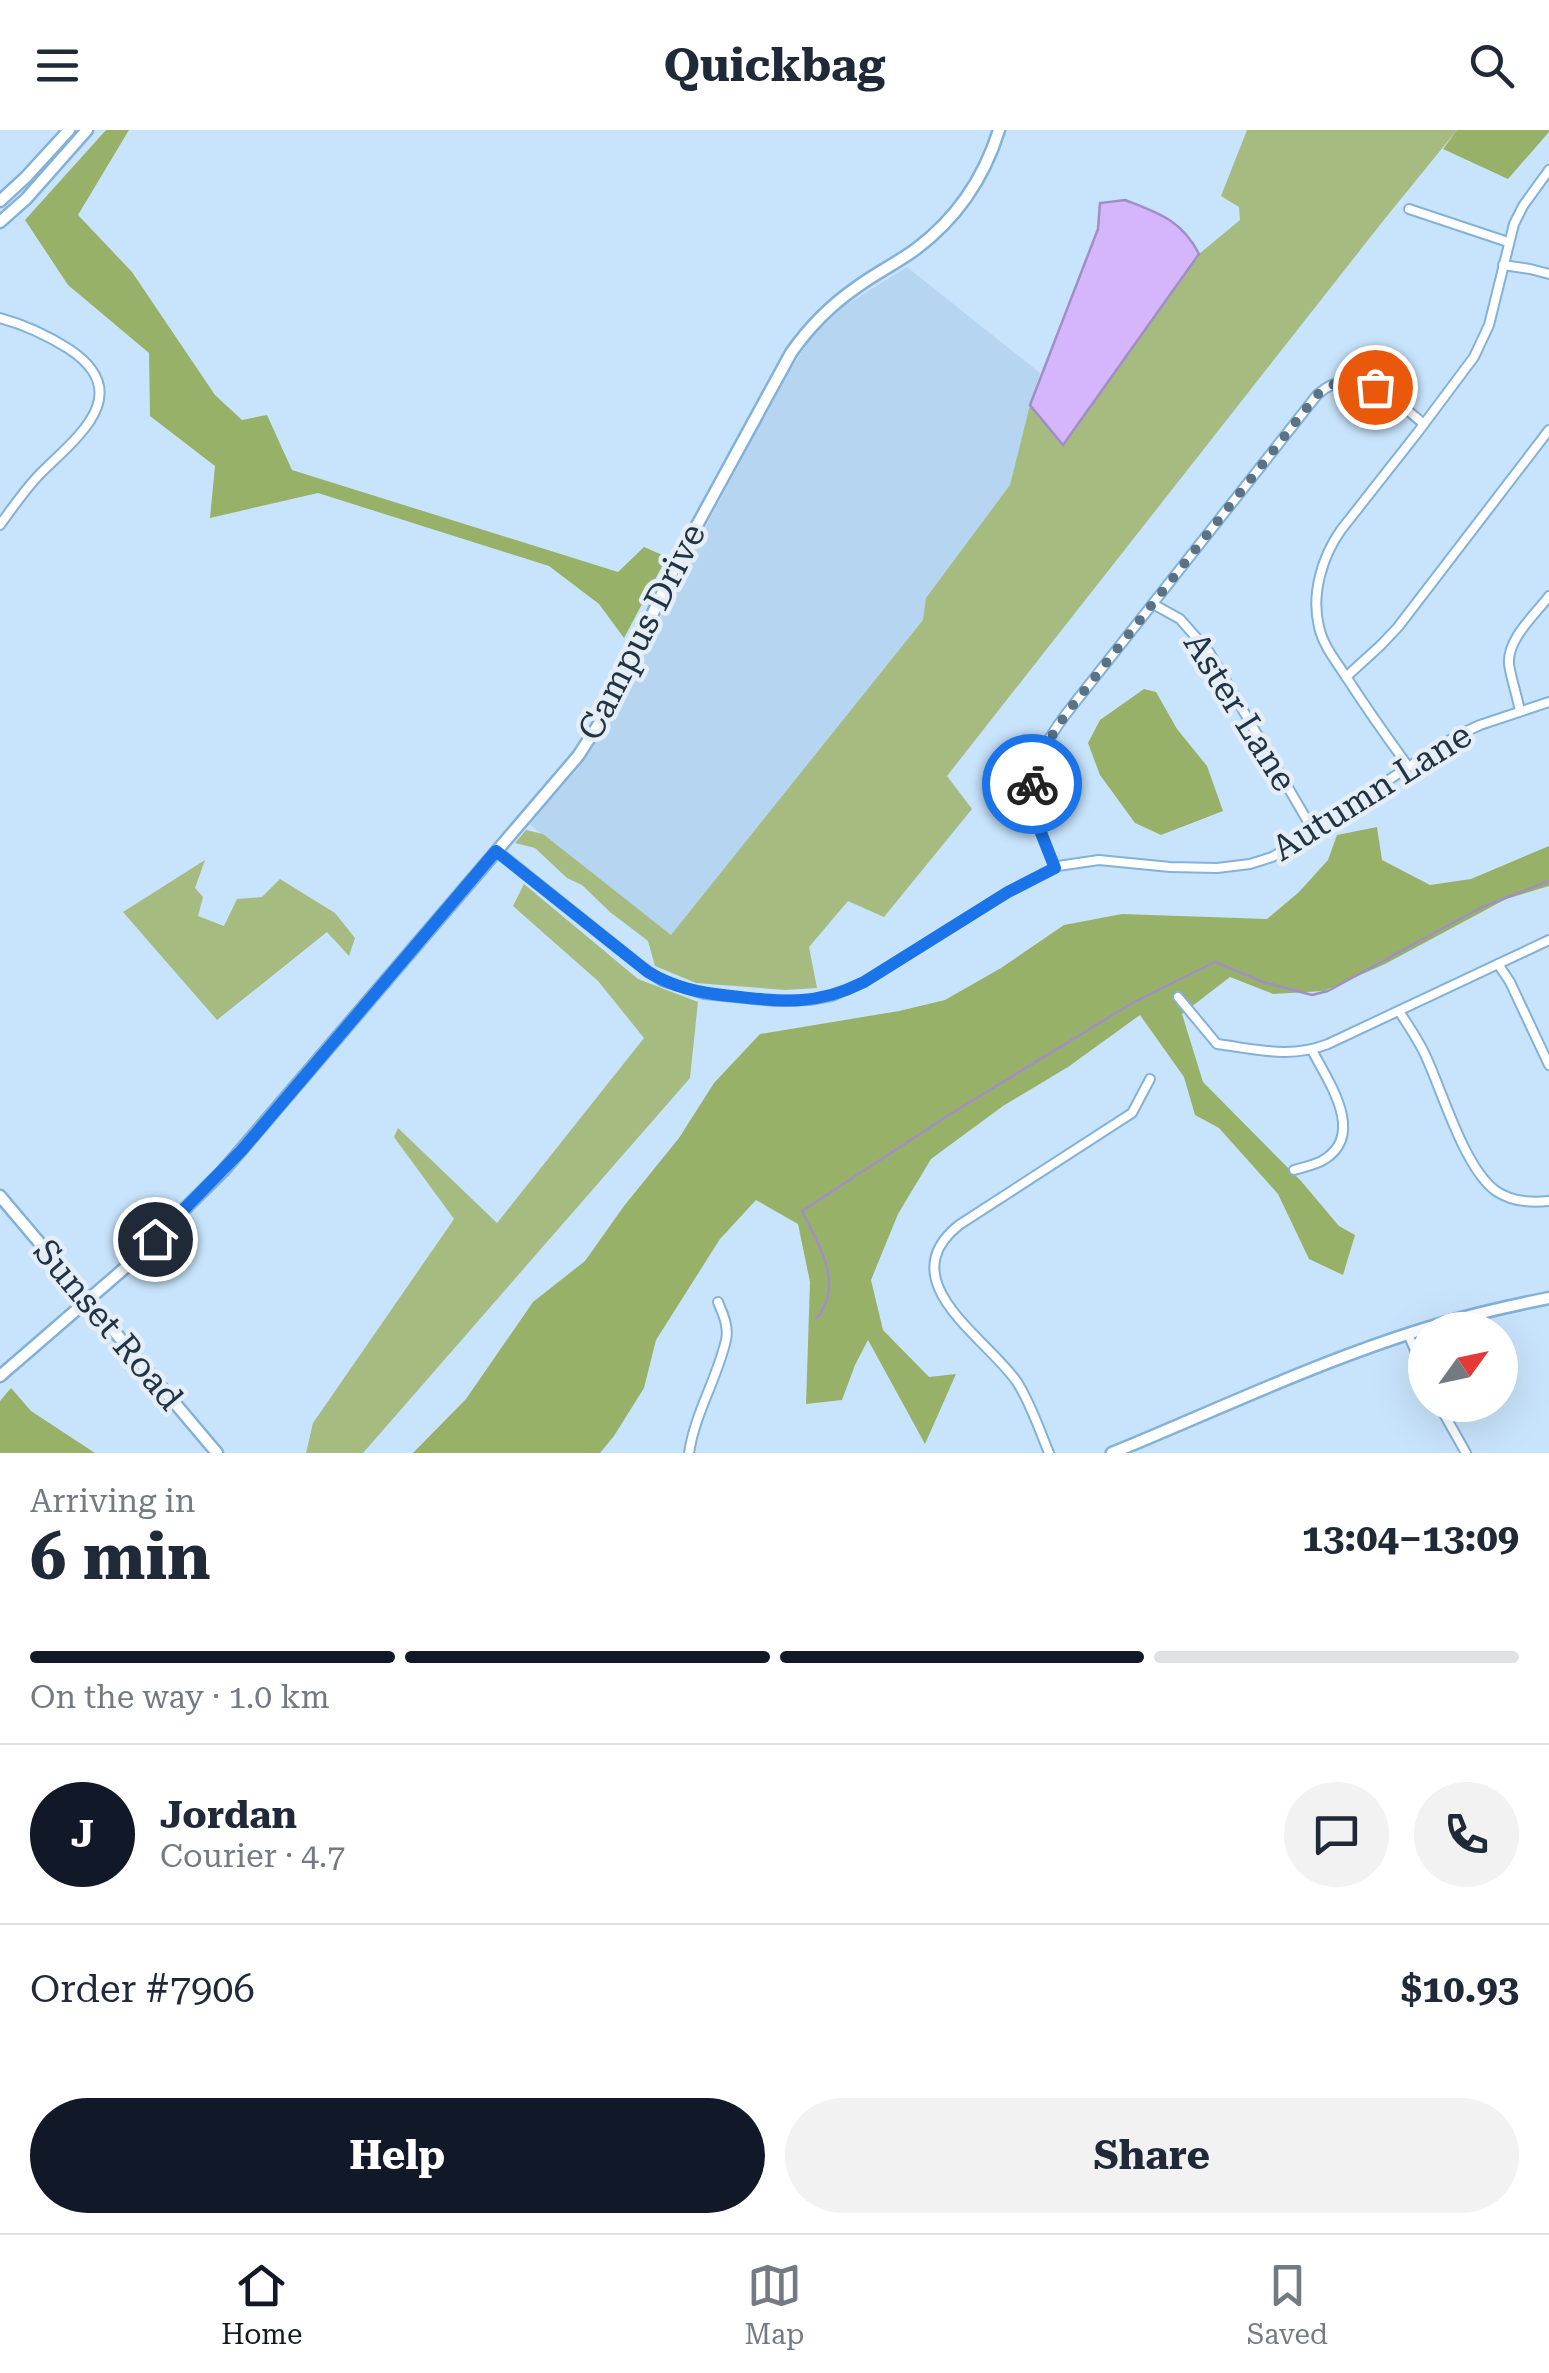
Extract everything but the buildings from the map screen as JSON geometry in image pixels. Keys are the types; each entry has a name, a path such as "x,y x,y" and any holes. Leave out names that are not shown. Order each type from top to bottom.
{"street":[{"path":"0,200 26,178 69,130"},
{"path":"1,219 26,199 87,130"},
{"name":"Campus Drive","path":"0,1376 138,1256 233,1160 578,756 598,726 686,545 784,364 828,310 943,226 975,184 999,130"},
{"path":"1408,766 1332,656 1319,628 1322,565 1340,530 1480,346 1518,215 1549,170"},
{"path":"1410,209 1508,242"},
{"path":"1502,265 1549,274"},
{"path":"0,318 29,326 79,356 96,376 100,392 97,408 84,430 30,485 0,525"},
{"path":"1055,868 1032,800 1032,780 1053,732 1296,421 1324,389 1338,382 1362,382 1382,390 1424,424"},
{"path":"1346,677 1398,626 1549,430"},
{"path":"1520,711 1510,653 1549,596"},
{"name":"Aster Lane","path":"1154,604 1180,619 1209,652 1314,832"},
{"name":"Autumn Lane","path":"496,851 662,980 704,994 786,1002 820,998 854,988 1008,892 1055,868 1099,860 1170,867 1239,866 1272,857 1468,730 1549,702"},
{"path":"1178,997 1217,1044 1295,1053 1312,1050 1549,940"},
{"path":"1498,964 1549,1065"},
{"path":"1399,1011 1426,1056 1481,1175 1508,1198 1549,1201"},
{"path":"1294,1170 1324,1160 1335,1150 1342,1135 1339,1104 1312,1050"},
{"path":"1048,1453 1018,1384 939,1292 935,1273 940,1246 960,1225 1132,1113 1150,1079"},
{"name":"Sunset Road","path":"0,1196 217,1453"},
{"path":"1485,1312 1549,1298"},
{"path":"689,1453 699,1412 727,1339 726,1320 718,1302"},
{"path":"1112,1453 1408,1334"},
{"path":"1449,1422 1466,1453"}],"shaded area":[{"path":"1125,200 1177,225 1199,254 1063,445 1030,405 1098,229 1100,203"},
{"path":"907,267 1040,373 1030,405 1063,445 671,936 529,824 579,767 612,719 695,547 789,371 813,335 844,306"}],"green space":[{"path":"106,130 129,130 78,215 132,272 215,395 242,420 267,415 292,470 618,572 644,547 667,557 624,638 599,604 549,566 318,493 210,518 215,466 150,416 149,353 68,285 25,220"},
{"path":"1247,130 1457,130 947,776 972,809 884,917 848,901 809,947 817,988 786,990 696,983 655,966 648,941 535,848 515,843 526,830 543,834 671,935 923,620 926,598 1010,485 1030,405 1063,444 1199,254 1240,220 1239,207 1221,196"},
{"path":"1457,130 1549,132 1508,179 1443,149"},
{"path":"1144,689 1156,692 1177,729 1207,766 1223,811 1161,835 1135,823 1100,775 1088,743 1100,720"},
{"path":"1377,827 1382,860 1430,885 1471,879 1549,846 1549,886 1506,899 1385,964 1324,991 1273,994 1230,977 1182,1014 1203,1082 1301,1181 1339,1226 1355,1235 1343,1275 1309,1259 1278,1194 1219,1128 1195,1115 1184,1077 1140,1015 931,1159 898,1214 871,1280 883,1330 929,1377 956,1374 925,1444 868,1340 842,1400 806,1404 810,1282 798,1224 756,1200 720,1239 656,1340 644,1388 600,1453 413,1453 466,1399 533,1302 585,1261 679,1138 714,1083 760,1034 945,1000 1064,925 1122,914 1267,919 1328,860 1337,835"},
{"path":"205,860 195,888 203,897 198,916 224,926 237,899 262,897 280,879 335,913 355,938 349,956 327,932 217,1020 123,912"},
{"path":"524,884 638,979 698,1002 690,1078 363,1453 306,1453 313,1423 454,1219 394,1137 398,1128 497,1223 644,1038 598,981 513,906"},
{"path":"11,1388 31,1411 95,1453 0,1453 0,1401"}],"waterway":[{"path":"817,1318 825,1305 829,1278 802,1211 952,1113 1134,1002 1215,962 1263,982 1312,995 1328,991 1480,908 1549,881"}],"way so far":[{"path":"1032,784 1042,751 1066,714 1317,395 1331,384 1346,380 1375,387"}],"route":[{"path":"155,1239 242,1150 496,851 662,980 704,994 798,1002 832,996 864,982 1008,892 1055,868 1035,818 1032,784"}]}
